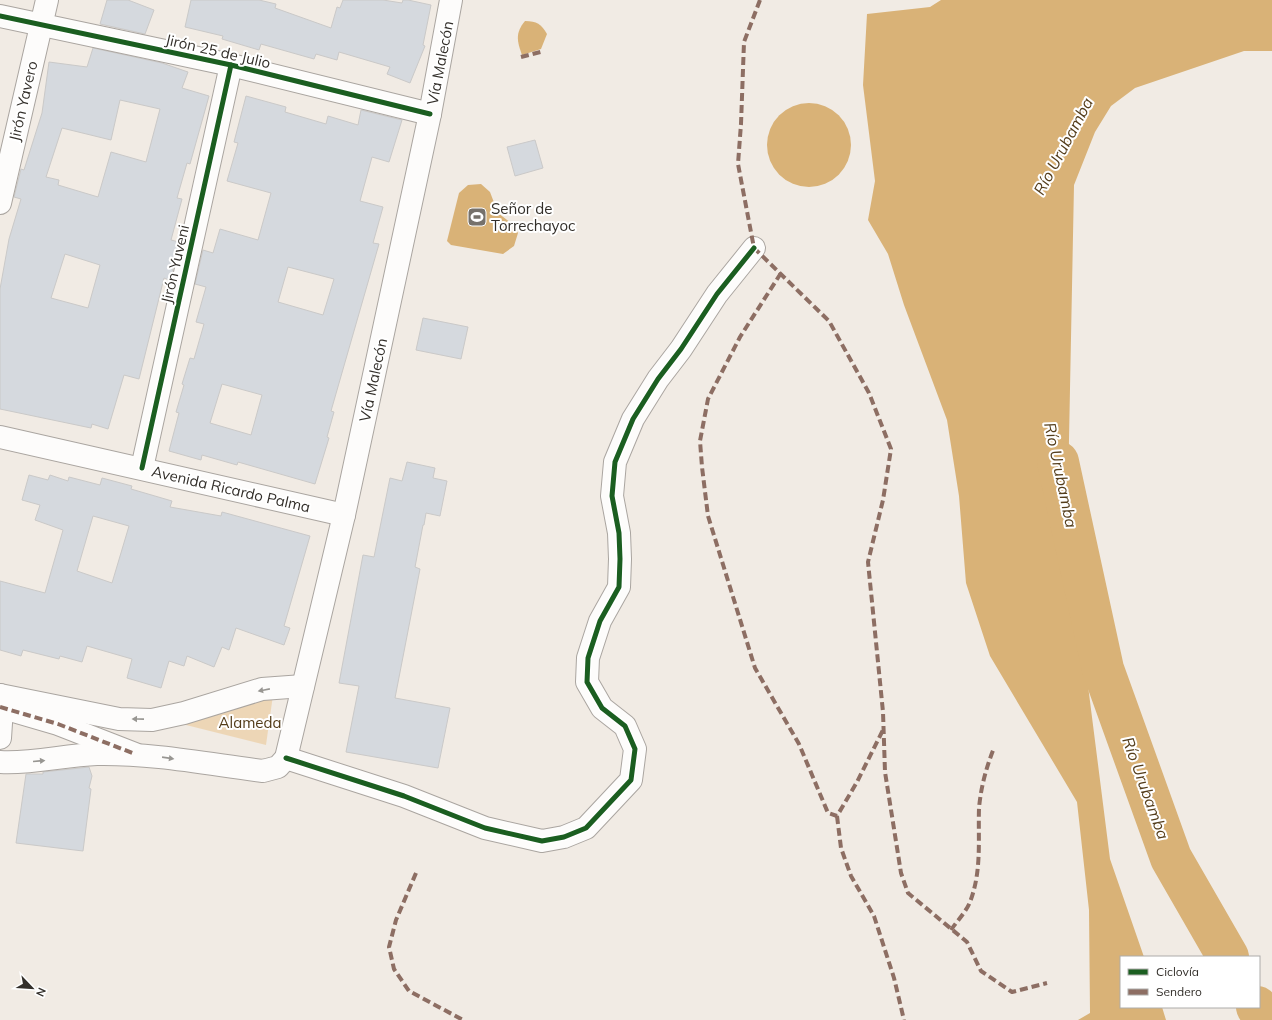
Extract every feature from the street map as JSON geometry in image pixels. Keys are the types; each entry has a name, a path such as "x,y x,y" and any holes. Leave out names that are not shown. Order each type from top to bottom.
{"street":[{"name":"Jirón Yavero","path":"0,203 47,0"},
{"name":"Vía Malecón","path":"286,758 344,515 430,114 452,0"},
{"name":"Jirón 25 de Julio","path":"0,16 231,65 430,114"},
{"name":"Jirón Yuveni","path":"142,468 231,65"},
{"path":"0,762 42,761 95,754 135,754 263,771 278,767 286,758 404,796 485,828 542,841 564,837 586,828 631,780 635,749 625,726 602,708 587,682 588,658 590,650 600,621 619,587 619,532 612,496 615,462 633,419 658,378 682,350 717,294 754,248"},
{"name":"Avenida Ricardo Palma","path":"0,437 344,515"},
{"path":"0,738 2,708 0,695 119,719 152,720 184,714 262,689 303,686"},
{"path":"0,707 58,724 135,754"}],"green space":[{"name":"Alameda","path":"273,695 266,745 182,724"}],"water":[{"path":"941,0 1272,0 1272,51 1244,51 1135,88 1111,106 1095,132 1074,185 1068,491 1085,662 1110,859 1144,956 1120,956 1120,1008 1162,1008 1166,1020 1078,1020 1090,1013 1089,910 1077,802 990,656 966,583 959,496 947,420 904,305 888,254 868,220 875,181 863,85 867,14 930,7"},
{"path":"525,21 538,24 547,34 541,49 522,55 518,33"},
{"path":"801,103 817,103 833,110 844,121 851,137 851,153 848,161 839,175 833,180 817,187 801,187 785,180 774,169 767,153 767,137 774,121 785,110"},
{"name":"Señor de Torrechayoc","path":"481,184 490,192 498,213 511,223 518,233 514,246 503,254 451,245 447,241 459,193 468,185"}],"building":[{"path":"107,0 128,0 154,10 145,34 100,24"},
{"path":"191,0 259,0 276,4 275,8 331,28 337,7 340,8 343,0 383,0 402,3 403,0 408,0 431,5 423,45 425,46 410,83 387,74 390,67 339,52 337,60 316,54 314,59 261,44 259,50 222,39 223,36 185,27"},
{"path":"93,48 162,63 188,72 182,88 209,96 190,164 187,163 177,198 182,199 171,240 179,242 171,278 169,280 164,278 139,379 124,375 108,429 92,424 91,428 0,409 0,289 9,239 21,199 14,197 21,169 24,170 42,113 49,62 87,67","holes":["120,100 160,109 146,162 111,152 98,197 58,185 59,180 46,177 62,128 111,140","65,254 100,265 88,308 51,298"]},
{"path":"246,96 286,107 285,112 326,124 328,116 358,125 361,110 402,120 389,162 372,157 360,201 383,207 373,243 379,244 331,411 334,412 327,437 329,438 315,484 238,462 237,465 202,455 201,460 169,451 179,413 176,412 184,385 182,384 190,358 194,359 204,324 196,322 206,287 195,284 203,250 213,253 220,229 258,240 271,193 227,181 238,143 234,142","holes":["288,267 334,279 323,315 278,302","222,384 262,395 251,435 210,423"]},
{"path":"535,140 543,168 515,176 507,147"},
{"path":"423,318 468,327 461,359 416,350"},
{"path":"407,462 435,468 433,478 447,481 440,516 426,513 423,525 415,567 420,569 395,698 450,708 438,768 346,752 359,686 339,683 363,555 374,557 390,478 402,481"},
{"path":"29,475 48,480 50,475 68,481 69,477 100,485 102,478 132,486 131,489 172,501 170,507 221,516 222,512 310,536 284,626 290,628 284,645 236,628 229,650 222,647 214,667 187,656 184,666 169,661 161,688 127,678 132,659 87,646 82,662 60,656 59,659 23,650 21,656 0,650 0,581 45,593 63,530 35,520 40,505 22,500","holes":["93,516 129,526 112,583 77,571"]},
{"path":"89,767 92,776 89,788 91,789 83,851 16,843 26,774 43,774 43,772"}],"waterway":[{"name":"Río Urubamba","path":"1058,462 1103,669 1171,858 1227,956"},
{"name":"Río Urubamba","path":"1258,1008 1265,1020"}],"marked path":[{"path":"760,0 744,42 738,164 754,248 829,321 869,393 891,449 883,500 868,562 883,712 885,772 901,873 908,893 967,942 981,971 1012,992 1047,983"},
{"path":"521,57 544,51"},
{"path":"781,273 740,337 708,399 700,441 708,516 755,668 799,744 828,813 837,816 857,782 883,730"},
{"path":"0,707 58,724 135,754"},
{"path":"951,930 964,913 974,890 978,867 980,800 984,778 994,748"},
{"path":"837,816 841,848 851,876 874,916 894,978 904,1020"},
{"path":"416,873 396,920 389,947 394,969 409,991 463,1020"}],"cycle path":[{"path":"0,16 231,65 430,114"},
{"path":"142,468 231,65"},
{"path":"286,758 404,796 485,828 542,841 564,837 586,828 631,780 635,749 625,726 602,708 587,682 588,658 600,621 619,587 619,533 612,496 615,462 633,419 658,379 681,349 717,294 754,248"}],"place":[{"name":"Señor de Torrechayoc","path":"477,217"}]}
